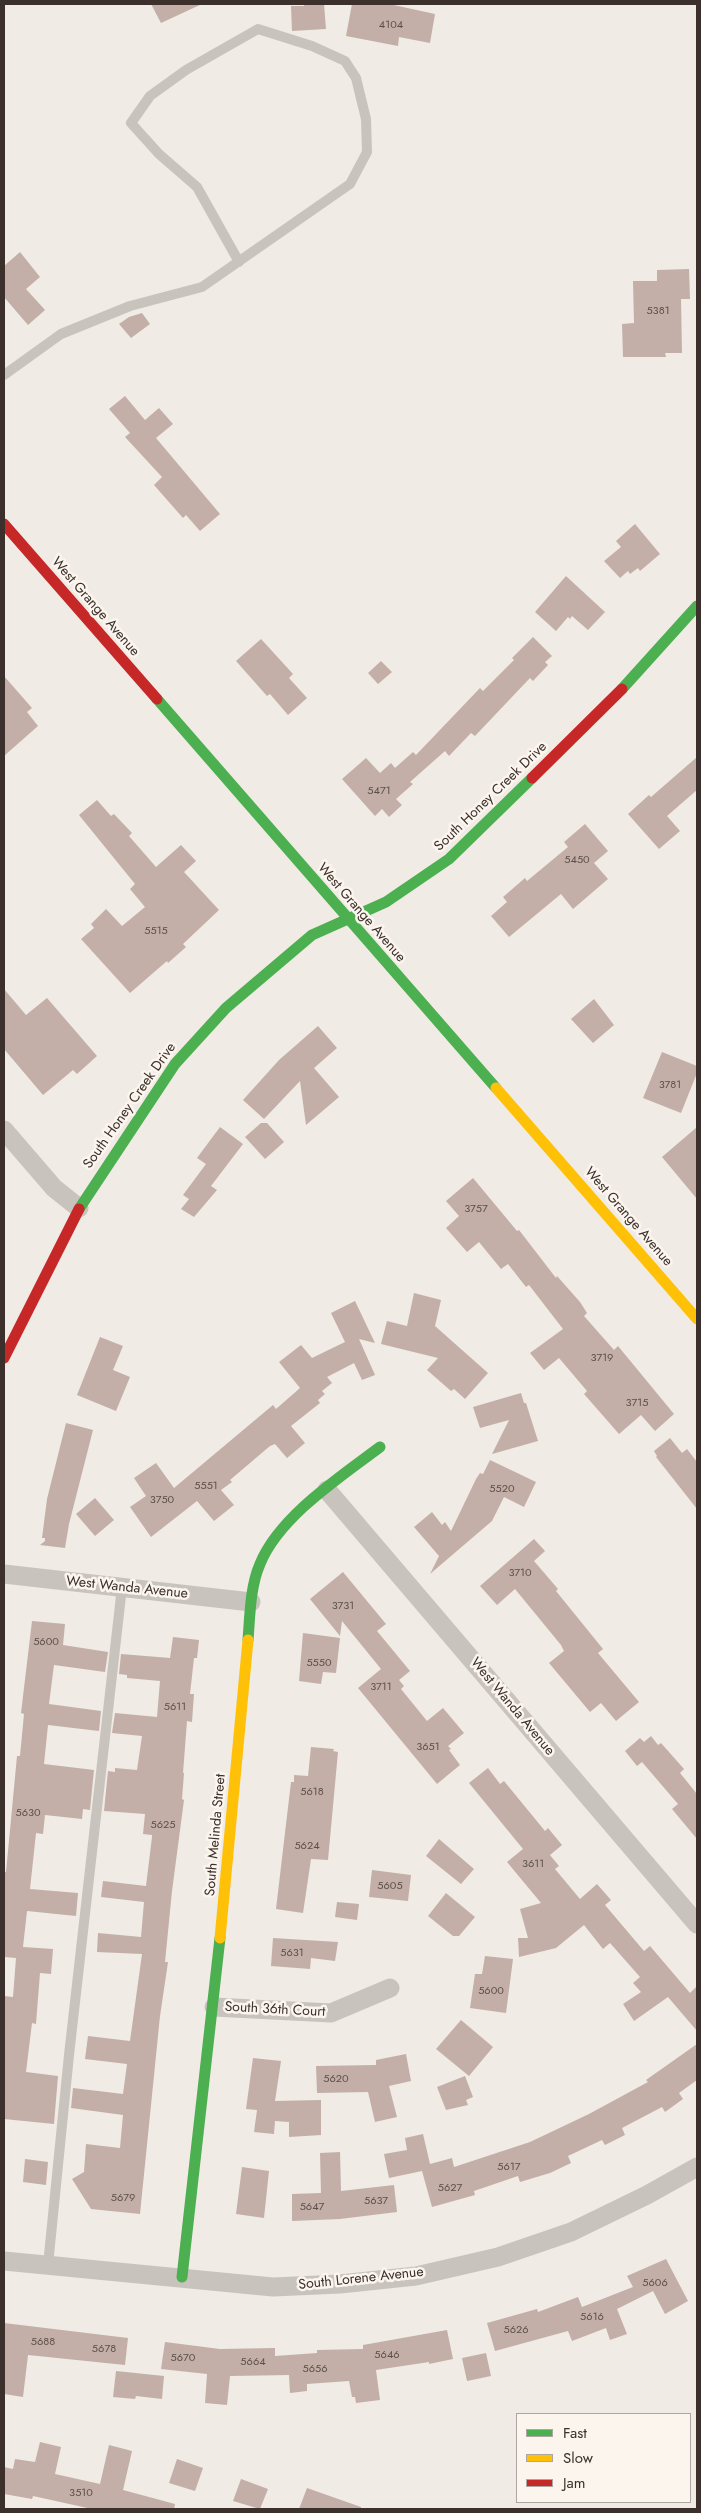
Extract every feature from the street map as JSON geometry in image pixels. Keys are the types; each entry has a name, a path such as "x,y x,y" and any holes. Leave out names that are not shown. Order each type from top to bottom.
{"street":[{"name":"West Grange Avenue","path":"4,524 347,920 697,1319"},
{"name":"South Honey Creek Drive","path":"4,1358 80,1208 174,1064 220,1015 312,934 386,902 449,859 607,706 697,606"},
{"path":"4,1130 54,1188 80,1208"},
{"name":"South Melinda Street","path":"182,2277 214,2007 251,1602 260,1561 276,1538 327,1490 380,1447"},
{"name":"West Wanda Avenue","path":"327,1490 697,1924"},
{"name":"West Wanda Avenue","path":"4,1574 251,1602"},
{"name":"South 36th Court","path":"214,2007 331,2013 390,1988"},
{"name":"South Lorene Avenue","path":"4,2261 273,2287 340,2284 416,2276 498,2257 571,2232 647,2195 697,2166"}],"lane":[{"path":"4,376 62,334 130,306 202,287 240,262 350,184 367,152 366,119 356,78 344,61 312,46 258,29 186,70 150,96 131,123 159,154 197,187 240,262"},
{"path":"48,2265 69,2055 122,1587"}],"building":[{"path":"151,4 202,4 161,23"},
{"path":"304,4 324,4 326,29 292,31 291,6 304,6"},
{"path":"352,4 389,4 435,14 430,43 399,37 398,46 346,36"},
{"path":"20,252 40,277 26,289 45,310 28,325 4,297 4,266"},
{"path":"689,269 690,299 681,299 682,353 665,353 666,357 623,357 622,324 634,323 633,281 657,281 657,270"},
{"path":"142,313 150,324 131,338 119,324 129,317"},
{"path":"125,396 145,420 159,408 173,424 156,438 220,514 200,531 186,515 183,518 154,485 162,477 125,437 130,433 109,409"},
{"path":"635,524 660,554 640,571 638,568 630,574 628,571 620,578 604,561 621,547 616,541"},
{"path":"566,576 605,612 588,630 572,616 570,619 568,617 556,631 535,612"},
{"path":"533,637 552,656 545,662 548,665 533,681 530,678 475,736 471,733 449,756 445,751 410,782 413,784 396,799 402,805 389,817 382,809 375,816 342,779 366,758 380,773 391,763 395,768 413,752 416,755 480,688 483,691 514,660 512,658"},
{"path":"261,639 293,674 289,678 307,698 288,715 270,694 267,696 236,661"},
{"path":"381,661 392,672 378,684 368,673"},
{"path":"4,676 32,708 27,712 38,726 4,756"},
{"path":"697,757 697,790 667,816 680,831 659,849 628,814 649,795 651,797"},
{"path":"97,800 111,816 114,814 132,833 129,836 156,867 181,845 196,861 184,872 219,910 183,944 186,947 130,993 81,939 94,928 91,924 106,909 122,926 145,907 130,889 135,884 79,815"},
{"path":"585,824 608,851 594,863 608,879 573,909 561,894 509,937 491,916 507,902 503,897 525,878 527,881 568,847 564,842"},
{"path":"4,989 26,1015 47,998 97,1056 77,1074 73,1070 43,1095 4,1049"},
{"path":"594,999 614,1025 593,1043 571,1019"},
{"path":"318,1026 337,1048 314,1068 339,1097 306,1125 300,1081 264,1119 243,1100 279,1060"},
{"path":"662,1052 697,1066 697,1073 681,1113 643,1098"},
{"path":"261,1123 267,1123 284,1142 265,1159 245,1137"},
{"path":"220,1127 243,1144 211,1186 217,1190 194,1217 181,1209 189,1199 183,1195 206,1164 197,1158"},
{"path":"697,1127 697,1199 662,1157"},
{"path":"473,1178 517,1231 519,1230 556,1278 557,1276 580,1302 587,1313 584,1316 614,1350 618,1346 674,1414 655,1431 641,1415 619,1434 584,1394 587,1391 559,1358 544,1370 530,1353 563,1329 529,1285 526,1287 508,1264 501,1269 479,1242 467,1252 446,1228 459,1216 446,1201"},
{"path":"414,1293 441,1300 435,1326 488,1373 465,1399 454,1389 451,1391 427,1370 438,1358 381,1344 387,1321 407,1326"},
{"path":"355,1301 375,1343 359,1339 375,1375 362,1380 354,1363 327,1377 332,1383 322,1391 325,1394 318,1400 320,1403 291,1426 305,1443 287,1458 275,1444 270,1446 230,1480 232,1482 221,1490 234,1505 214,1521 197,1501 151,1537 130,1507 146,1496 134,1478 156,1463 174,1488 273,1405 276,1409 300,1388 279,1362 301,1345 312,1358 345,1342 331,1313"},
{"path":"100,1337 123,1346 113,1370 130,1377 116,1411 77,1395"},
{"path":"521,1393 538,1441 492,1454 509,1420 480,1428 473,1407"},
{"path":"66,1423 93,1430 69,1524 65,1548 40,1545 45,1541 45,1538 42,1538 47,1499"},
{"path":"670,1438 682,1453 687,1449 697,1462 697,1509 656,1457 654,1451"},
{"path":"490,1460 536,1482 524,1507 504,1497 492,1521 430,1574 439,1556 414,1527 432,1512 442,1525 445,1522 451,1531 476,1479 480,1473 483,1474"},
{"path":"95,1498 114,1520 95,1536 76,1514"},
{"path":"534,1539 545,1551 534,1561 558,1589 556,1591 603,1649 598,1653 639,1702 616,1721 601,1703 590,1712 549,1663 564,1651 515,1589 497,1605 480,1586"},
{"path":"343,1572 386,1624 377,1631 410,1671 399,1680 404,1686 401,1689 427,1721 443,1708 464,1733 448,1746 460,1765 437,1784 358,1688 381,1669 342,1621 340,1636 310,1599"},
{"path":"32,1621 65,1624 63,1645 108,1652 105,1672 54,1665 49,1704 101,1711 99,1731 48,1725 44,1764 94,1770 90,1810 83,1809 82,1819 45,1815 43,1834 36,1833 30,1889 78,1893 76,1916 27,1911 23,1947 53,1949 51,1974 40,1973 36,2024 32,2023 26,2072 58,2076 54,2124 4,2119 4,1996 13,1997 16,1958 4,1957 4,1872 6,1872 17,1756 20,1756 24,1714 21,1713"},
{"path":"303,1633 340,1638 336,1673 323,1672 321,1684 299,1681"},
{"path":"173,1637 199,1640 197,1658 194,1658 190,1694 194,1694 192,1722 187,1721 182,1799 184,1800 172,1891 165,1962 168,1962 160,2016 140,2214 91,2209 72,2179 84,2172 86,2144 120,2148 123,2115 71,2108 73,2088 123,2094 127,2064 85,2059 88,2036 130,2041 142,1954 97,1952 98,1933 141,1937 144,1902 101,1897 103,1881 146,1886 152,1837 152,1835 143,1834 145,1814 104,1811 108,1771 115,1772 115,1768 137,1770 142,1736 112,1733 115,1713 157,1717 160,1681 127,1678 127,1675 119,1674 121,1654 170,1658"},
{"path":"651,1736 658,1745 661,1743 684,1769 680,1773 697,1794 697,1839 672,1809 678,1804 642,1762 637,1766 625,1751 640,1738 644,1742"},
{"path":"311,1747 334,1749 333,1751 338,1752 328,1860 311,1859 303,1913 276,1909 291,1782 294,1782 294,1775 308,1776"},
{"path":"488,1768 500,1784 504,1781 545,1831 548,1828 562,1845 550,1855 559,1866 555,1869 580,1899 597,1884 611,1900 605,1905 644,1951 650,1946 690,1993 697,1986 697,2031 668,1997 634,2021 623,2004 641,1992 633,1983 640,1977 610,1943 603,1949 584,1925 556,1948 519,1957 518,1938 528,1938 520,1909 541,1903 507,1862 523,1849 469,1783"},
{"path":"439,1839 474,1869 461,1884 426,1856"},
{"path":"372,1870 411,1875 408,1901 369,1897"},
{"path":"446,1893 475,1917 459,1936 453,1936 428,1916"},
{"path":"337,1902 359,1904 357,1920 335,1917"},
{"path":"273,1938 338,1942 335,1961 311,1958 310,1969 271,1966"},
{"path":"485,1956 513,1959 506,2013 470,2008 475,1974 482,1974"},
{"path":"461,2020 493,2047 469,2076 436,2049"},
{"path":"697,2044 697,2080 679,2093 683,2099 665,2112 662,2107 622,2128 625,2135 605,2145 602,2140 568,2156 571,2163 550,2173 520,2182 518,2176 474,2191 475,2195 432,2207 422,2171 389,2178 384,2154 407,2150 405,2138 423,2134 430,2164 452,2158 454,2167 530,2142 589,2114 648,2082 646,2080"},
{"path":"406,2054 411,2081 389,2086 397,2117 375,2122 368,2092 317,2093 316,2066 376,2065 376,2060"},
{"path":"253,2058 281,2061 275,2101 321,2100 321,2135 289,2137 289,2122 275,2121 274,2134 254,2132 257,2110 246,2109"},
{"path":"465,2076 473,2097 466,2100 468,2105 446,2110 437,2087"},
{"path":"340,2152 341,2191 394,2185 397,2212 340,2219 292,2221 292,2194 321,2193 320,2153"},
{"path":"25,2159 48,2162 46,2185 23,2182"},
{"path":"242,2167 269,2171 264,2218 236,2214"},
{"path":"666,2259 688,2301 665,2314 653,2291 617,2309 627,2334 610,2340 606,2328 572,2341 568,2331 495,2351 487,2323 537,2309 538,2312 578,2297 582,2307 633,2287 627,2276"},
{"path":"4,2323 128,2338 125,2365 28,2355 23,2397 4,2394"},
{"path":"447,2330 453,2359 429,2364 429,2362 376,2370 380,2400 356,2403 355,2397 352,2397 349,2381 307,2384 307,2391 290,2393 289,2375 230,2376 227,2405 205,2403 207,2374 161,2369 165,2342 220,2349 275,2348 275,2356 317,2353 317,2350 363,2349 363,2345"},
{"path":"486,2353 491,2376 467,2381 462,2358"},
{"path":"116,2371 164,2376 162,2399 136,2396 135,2399 113,2397"},
{"path":"40,2442 61,2447 55,2474 100,2484 109,2445 132,2451 123,2490 175,2504 174,2509 92,2509 33,2496 32,2499 4,2494 4,2467 13,2469 15,2459 35,2462"},
{"path":"177,2459 203,2468 195,2491 169,2483"},
{"path":"241,2479 268,2489 260,2509 233,2501"},
{"path":"307,2488 361,2507 361,2509 299,2509"}],"traffic: fast":[{"path":"622,689 697,606"},
{"path":"157,699 496,1088"},
{"path":"79,1209 175,1064 226,1008 312,935 386,902 449,859 532,778"},
{"path":"248,1640 254,1582 260,1564 269,1547 281,1530 312,1499 380,1447"},
{"path":"182,2277 220,1938"}],"traffic: slow":[{"path":"496,1088 697,1319"},
{"path":"220,1938 248,1640"}],"traffic: jam":[{"path":"4,524 157,699"},
{"path":"532,778 622,689"},
{"path":"4,1358 79,1209"}]}
